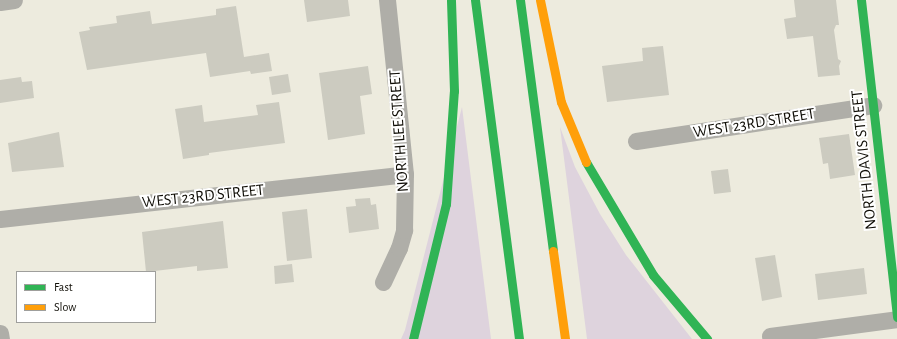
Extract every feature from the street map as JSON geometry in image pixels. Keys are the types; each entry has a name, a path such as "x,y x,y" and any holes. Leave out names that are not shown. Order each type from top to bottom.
{"main road":[{"path":"413,339 446,204 454,91 451,0"},
{"path":"475,0 519,339"},
{"path":"520,0 565,339"},
{"path":"540,0 561,102 590,172 653,275 707,339"},
{"name":"NORTH DAVIS STREET","path":"861,0 897,318"}],"street":[{"path":"0,2 14,0"},
{"name":"NORTH LEE STREET","path":"383,282 399,248 404,230 406,174 387,0"},
{"name":"WEST 23RD STREET","path":"636,141 873,105"},
{"name":"WEST 23RD STREET","path":"0,219 406,174"},
{"path":"770,336 897,318"},
{"path":"0,333 1,339"}],"shaded area":[{"path":"462,107 491,339 401,339 405,330"},
{"path":"560,127 575,167 600,214 626,255 692,339 587,339"}],"building":[{"path":"304,0 348,0 350,16 307,22"},
{"path":"794,0 836,0 839,25 836,25 834,30 838,59 841,61 839,66 840,75 818,77 813,36 787,39 784,19 796,17"},
{"path":"236,6 244,57 269,53 272,71 251,74 250,71 210,77 206,53 87,70 79,32 90,30 89,27 117,23 116,16 150,11 152,24 216,15 216,9"},
{"path":"663,46 669,95 607,102 602,66 643,61 642,48"},
{"path":"368,66 372,94 360,96 365,134 328,140 319,73"},
{"path":"288,74 291,92 272,95 269,77"},
{"path":"21,77 22,82 32,81 34,98 0,103 0,80"},
{"path":"279,102 285,143 209,153 209,155 183,159 175,109 202,105 204,122 258,115 256,105"},
{"path":"59,132 64,167 12,172 8,143"},
{"path":"849,134 855,175 830,179 828,163 823,164 819,138"},
{"path":"728,169 731,192 714,194 711,171"},
{"path":"370,198 371,205 376,204 379,229 349,233 346,207 356,206 355,199"},
{"path":"307,209 312,258 287,261 282,212"},
{"path":"223,221 228,268 197,271 197,266 146,271 142,232"},
{"path":"775,255 782,297 762,301 755,258"},
{"path":"292,264 294,282 275,284 274,266"},
{"path":"864,268 867,294 818,300 815,274"}],"traffic: fast":[{"path":"413,339 446,204 454,91 451,0"},
{"path":"475,0 519,339"},
{"path":"520,0 553,251"},
{"path":"861,0 897,317"},
{"path":"586,162 653,275 707,339"}],"traffic: slow":[{"path":"540,0 561,102 586,162"},
{"path":"553,251 565,339"}]}
